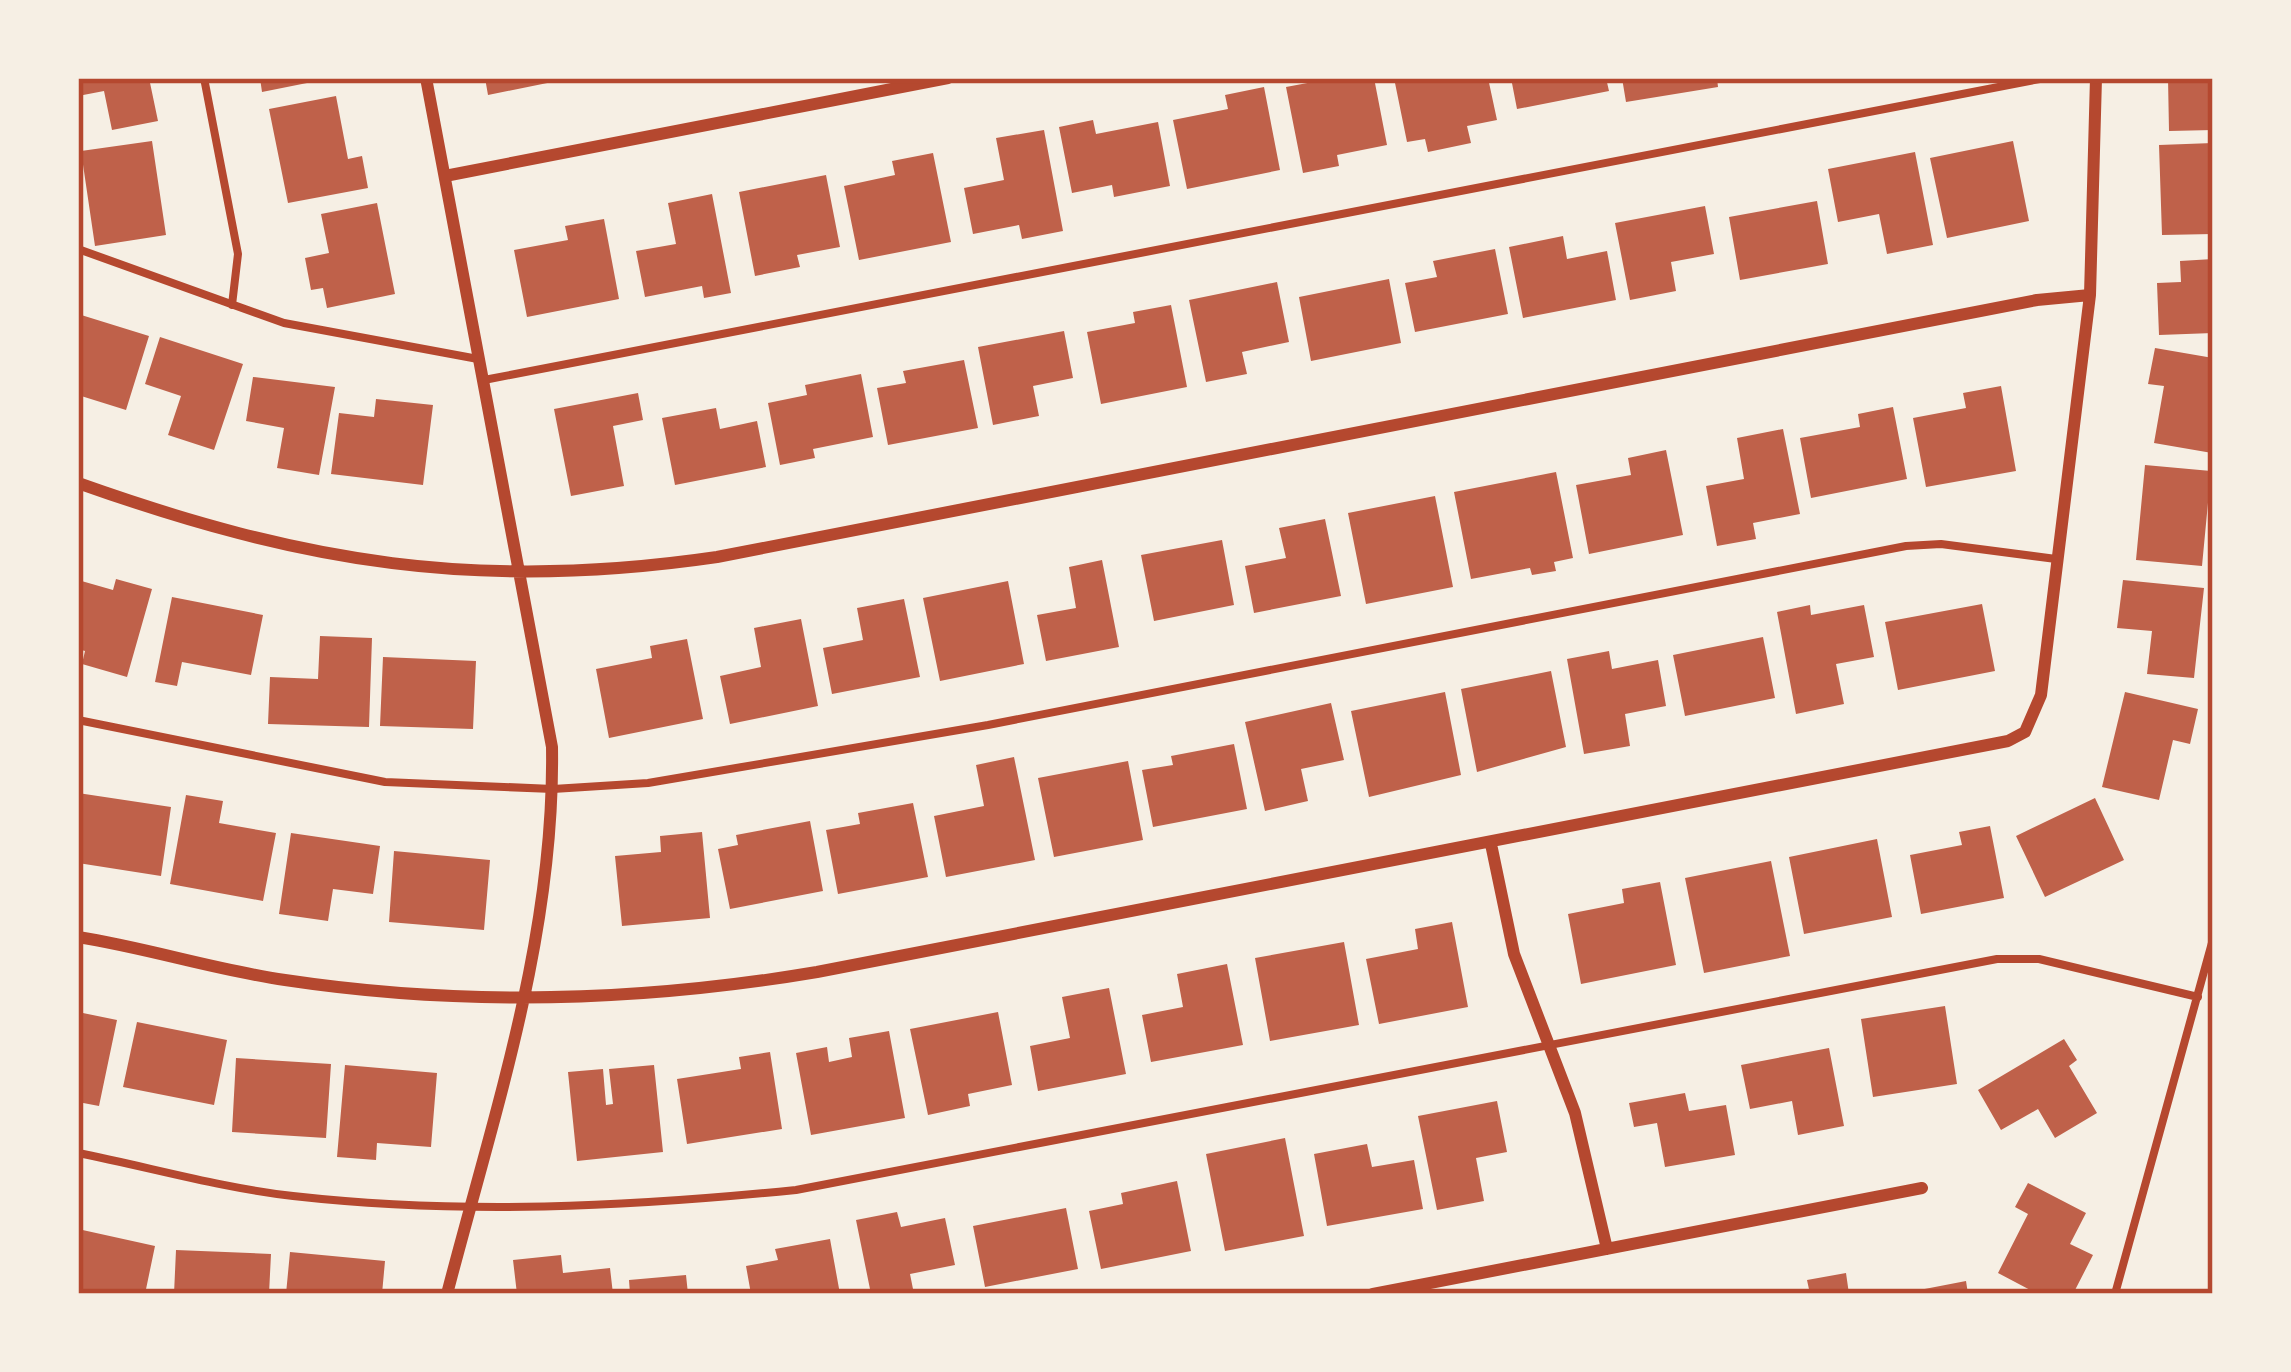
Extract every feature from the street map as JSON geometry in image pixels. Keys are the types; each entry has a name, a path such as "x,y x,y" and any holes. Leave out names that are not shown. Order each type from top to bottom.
{"street":[{"path":"426,78 547,702 553,789 546,895 525,1000 447,1294"},
{"path":"861,78 863,94"},
{"path":"445,176 948,78"},
{"path":"78,937 304,982 417,996 525,1000 669,994 760,982 1491,844 1987,747 2025,732 2041,695 2090,296 2096,78"},
{"path":"78,482 188,522 274,545 418,567 521,572 624,569 717,557 2037,301 2090,296"},
{"path":"1491,844 1514,954 1585,1146 1607,1249"},
{"path":"1373,1294 1922,1188"}],"lane":[{"path":"204,78 238,254 232,305"},
{"path":"484,380 2045,78"},
{"path":"78,249 305,329 479,359"},
{"path":"78,720 385,782 553,789 726,773 1906,546 1941,544 2058,559"},
{"path":"2115,1294 2213,939"},
{"path":"78,1153 289,1196 469,1210 653,1204 796,1190 2017,957 2198,997"}],"building":[{"path":"78,78 149,78 158,121 112,130 104,91 78,96"},
{"path":"260,78 322,78 322,80 262,92"},
{"path":"485,78 562,78 562,80 488,95"},
{"path":"1334,78 1374,78 1387,145 1337,155 1339,166 1303,173 1286,87"},
{"path":"1394,78 1488,78 1497,120 1467,126 1471,143 1428,152 1425,139 1407,142"},
{"path":"1511,78 1606,78 1609,91 1517,109"},
{"path":"1622,78 1717,78 1718,87 1626,102"},
{"path":"2168,78 2213,78 2213,130 2169,131"},
{"path":"1264,87 1280,170 1187,189 1173,120 1228,109 1225,95"},
{"path":"336,96 348,159 362,156 368,188 288,203 269,109"},
{"path":"1093,120 1096,134 1158,122 1170,186 1114,197 1112,185 1072,193 1059,127"},
{"path":"1044,130 1063,231 1022,239 1019,225 973,234 964,188 1004,180 996,138"},
{"path":"152,141 166,235 95,246 81,151"},
{"path":"2013,141 2029,221 1947,238 1930,158"},
{"path":"2213,143 2213,234 2162,235 2159,145"},
{"path":"1915,152 1933,245 1887,254 1879,214 1838,222 1828,169"},
{"path":"933,153 951,242 859,260 844,186 895,175 892,161"},
{"path":"826,175 840,247 797,255 800,267 755,276 739,192"},
{"path":"712,194 731,293 704,298 702,286 645,297 636,251 676,244 668,203"},
{"path":"1817,201 1828,264 1740,280 1729,217"},
{"path":"377,203 395,294 327,308 323,288 311,290 305,258 329,253 321,214"},
{"path":"1705,206 1714,254 1671,262 1676,291 1630,300 1615,223"},
{"path":"604,219 619,299 527,317 514,250 568,240 565,226"},
{"path":"1563,236 1567,259 1607,251 1616,300 1523,318 1509,247"},
{"path":"1495,249 1508,314 1415,332 1405,283 1437,277 1433,261"},
{"path":"2213,259 2213,333 2159,335 2157,283 2181,282 2180,261"},
{"path":"1389,279 1401,343 1311,361 1299,297"},
{"path":"1277,282 1289,342 1242,352 1247,374 1206,382 1189,300"},
{"path":"1171,305 1187,387 1101,404 1087,332 1135,323 1133,312"},
{"path":"78,314 149,336 126,410 78,395"},
{"path":"1064,331 1073,378 1033,386 1039,416 993,425 978,347"},
{"path":"160,337 243,364 214,450 168,435 181,396 145,384"},
{"path":"2155,348 2213,358 2212,453 2154,443 2164,386 2148,384"},
{"path":"964,360 978,428 888,445 877,388 906,383 903,371"},
{"path":"861,374 873,437 813,449 815,458 780,465 768,403 807,395 805,385"},
{"path":"253,377 335,387 319,475 277,468 284,428 246,421"},
{"path":"2001,386 2016,471 1926,487 1913,418 1966,408 1963,393"},
{"path":"638,393 643,420 613,426 624,486 571,496 554,409"},
{"path":"376,399 433,405 423,485 331,474 339,413 374,417"},
{"path":"1893,407 1907,479 1811,498 1800,438 1860,427 1858,414"},
{"path":"716,408 720,429 757,421 766,467 675,485 662,418"},
{"path":"1783,429 1800,514 1753,523 1756,539 1717,546 1706,486 1744,479 1737,438"},
{"path":"1666,450 1683,535 1589,554 1576,485 1631,475 1628,458"},
{"path":"2145,465 2211,471 2202,566 2136,560"},
{"path":"1556,472 1573,558 1554,562 1556,571 1532,575 1530,568 1471,579 1454,492"},
{"path":"1435,496 1453,587 1366,604 1348,513"},
{"path":"1325,519 1341,596 1254,613 1245,566 1286,558 1279,528"},
{"path":"1222,540 1234,605 1154,621 1141,555"},
{"path":"1102,560 1119,647 1046,661 1037,615 1076,608 1069,567"},
{"path":"116,579 152,589 127,677 82,664 85,651 78,649 78,580 113,590"},
{"path":"2123,580 2204,588 2194,678 2147,674 2152,631 2117,628"},
{"path":"1008,581 1024,664 940,681 923,598"},
{"path":"172,597 263,615 251,675 182,662 177,686 155,682"},
{"path":"904,599 920,677 832,694 823,648 863,640 857,608"},
{"path":"1982,604 1995,671 1898,690 1885,622"},
{"path":"1810,605 1811,615 1864,605 1874,657 1836,664 1844,704 1796,714 1777,612"},
{"path":"801,619 818,706 730,724 720,676 761,667 754,628"},
{"path":"320,636 372,638 369,727 268,724 270,677 318,679"},
{"path":"1763,637 1775,698 1685,716 1673,655"},
{"path":"687,639 703,719 609,738 596,669 652,658 650,646"},
{"path":"1609,651 1612,669 1658,660 1666,706 1625,714 1630,746 1584,754 1567,659"},
{"path":"383,657 476,661 473,729 380,726"},
{"path":"1551,671 1566,747 1477,772 1461,689"},
{"path":"1445,692 1461,775 1369,797 1351,711"},
{"path":"2125,692 2198,709 2190,744 2173,740 2159,800 2102,787"},
{"path":"1331,703 1344,760 1301,769 1308,801 1265,811 1245,722"},
{"path":"1234,744 1247,809 1153,827 1142,770 1173,765 1171,756"},
{"path":"1014,757 1035,860 946,877 934,816 984,806 976,765"},
{"path":"1128,761 1143,840 1054,857 1038,778"},
{"path":"78,793 171,807 161,876 78,863"},
{"path":"186,795 223,801 219,823 276,833 263,901 170,884"},
{"path":"2095,798 2124,860 2045,897 2016,836"},
{"path":"913,803 928,877 838,894 826,830 860,824 858,813"},
{"path":"810,821 823,891 730,909 718,849 738,845 736,835"},
{"path":"1990,826 2004,898 1921,914 1910,855 1962,845 1959,832"},
{"path":"702,832 710,918 622,926 615,856 661,852 660,836"},
{"path":"291,833 380,846 373,894 333,889 328,921 279,914"},
{"path":"1877,839 1892,917 1804,934 1789,857"},
{"path":"394,851 490,860 484,930 389,922"},
{"path":"1771,861 1790,956 1704,973 1685,878"},
{"path":"1660,882 1676,965 1581,984 1568,914 1624,903 1622,889"},
{"path":"1452,922 1468,1007 1379,1024 1366,959 1418,949 1415,929"},
{"path":"1344,942 1359,1025 1270,1041 1255,958"},
{"path":"1227,964 1243,1045 1151,1062 1142,1015 1183,1007 1177,974"},
{"path":"1109,988 1126,1074 1038,1091 1030,1046 1070,1038 1062,997"},
{"path":"1945,1006 1957,1084 1873,1097 1861,1019"},
{"path":"78,1012 117,1020 99,1106 78,1102"},
{"path":"998,1012 1012,1085 968,1094 970,1106 928,1115 910,1029"},
{"path":"137,1022 227,1040 214,1105 123,1087"},
{"path":"889,1031 905,1118 811,1135 796,1053 827,1047 829,1062 852,1057 849,1038"},
{"path":"2064,1039 2077,1060 2069,1066 2097,1113 2055,1138 2038,1109 2001,1130 1978,1090"},
{"path":"1829,1048 1844,1126 1798,1135 1792,1101 1750,1109 1741,1065"},
{"path":"770,1052 782,1129 687,1144 677,1079 741,1069 739,1057"},
{"path":"236,1058 331,1064 326,1138 232,1132"},
{"path":"345,1065 437,1073 431,1147 377,1143 376,1160 337,1157"},
{"path":"654,1065 663,1152 577,1161 568,1072 603,1069 606,1105 613,1104 609,1069"},
{"path":"1685,1093 1689,1111 1726,1105 1735,1155 1665,1167 1657,1123 1634,1127 1629,1103"},
{"path":"1497,1101 1507,1152 1476,1158 1484,1201 1437,1210 1418,1116"},
{"path":"1285,1138 1304,1236 1225,1251 1206,1154"},
{"path":"1367,1144 1372,1167 1414,1160 1423,1209 1327,1226 1314,1154"},
{"path":"1177,1181 1191,1251 1101,1269 1089,1211 1123,1204 1121,1193"},
{"path":"2028,1183 2086,1213 2070,1244 2093,1255 2073,1294 2038,1294 1998,1273 2028,1214 2015,1207"},
{"path":"1066,1208 1078,1269 985,1287 973,1226"},
{"path":"897,1212 901,1227 945,1218 955,1265 910,1274 914,1294 871,1294 856,1220"},
{"path":"78,1229 155,1246 145,1294 78,1294"},
{"path":"830,1239 840,1294 751,1294 746,1266 778,1260 775,1249"},
{"path":"176,1250 271,1254 269,1294 174,1294"},
{"path":"290,1252 385,1261 382,1294 286,1294"},
{"path":"561,1255 563,1273 610,1268 613,1294 517,1294 513,1260"},
{"path":"1846,1273 1849,1294 1810,1294 1807,1280"},
{"path":"686,1275 688,1294 630,1294 629,1280"},
{"path":"1966,1281 1968,1294 1909,1294 1909,1292"}]}
